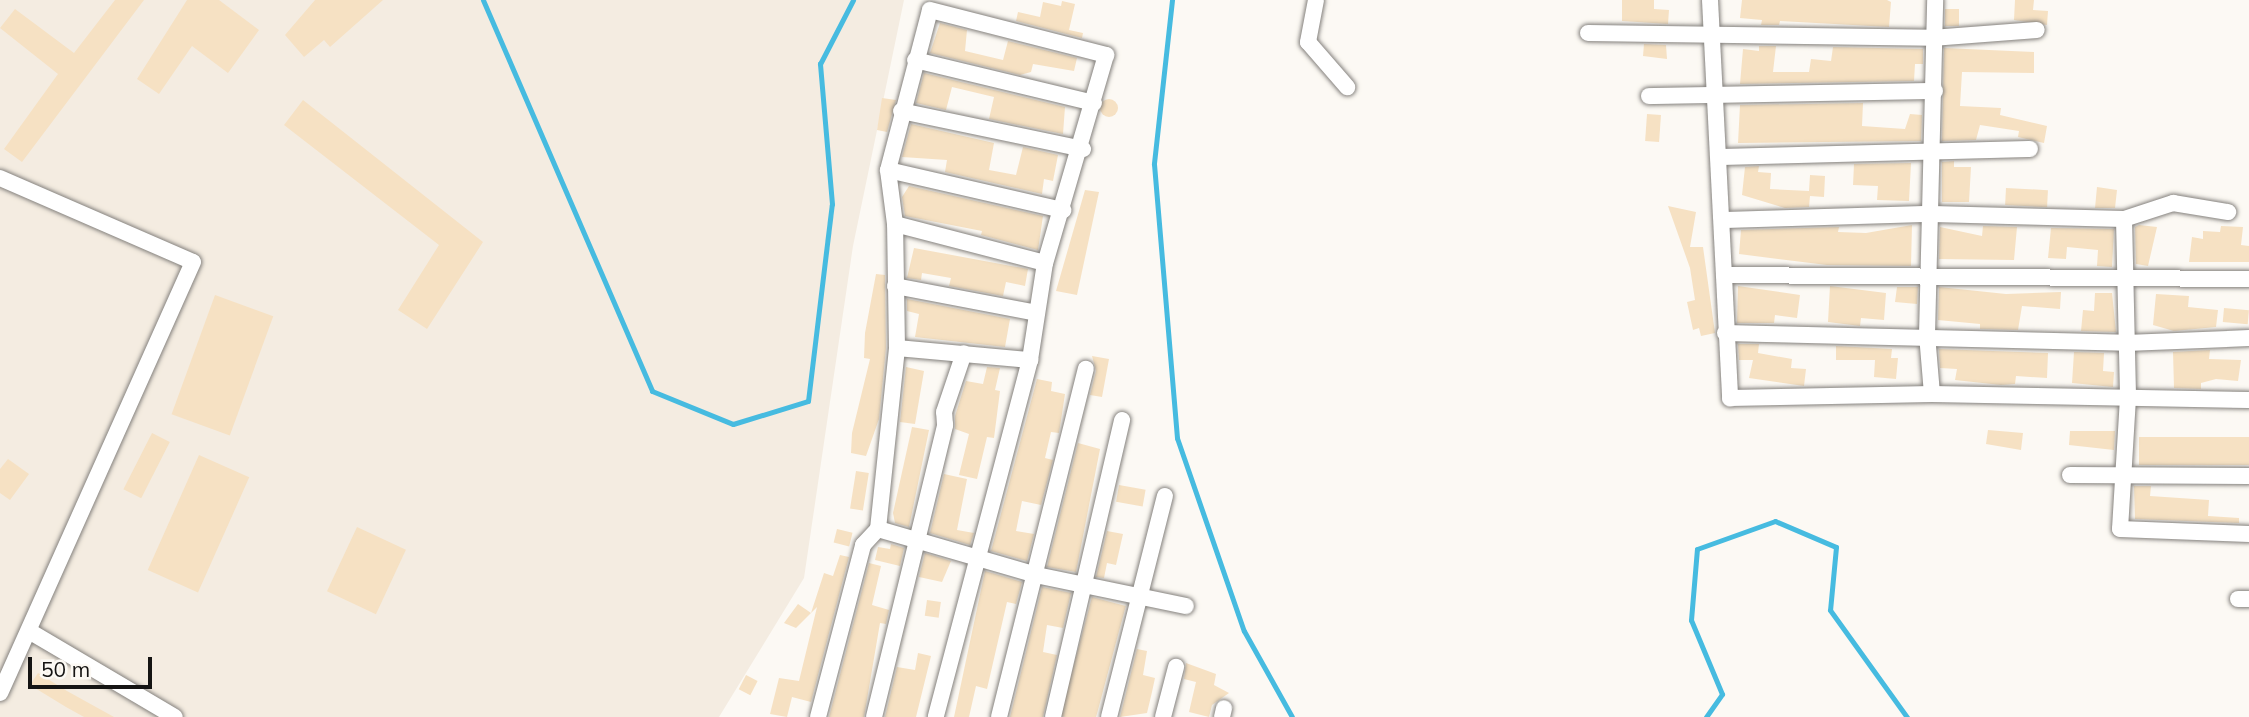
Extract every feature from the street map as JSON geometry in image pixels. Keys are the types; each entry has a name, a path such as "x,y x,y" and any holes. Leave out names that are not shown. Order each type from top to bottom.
{"street":[{"path":"1316,0 1308,42 1347,87"},
{"path":"1710,0 1709,38 1725,220 1725,333 1730,398 1931,394 2249,400"},
{"path":"1931,394 1927,335 1932,214 1930,156 1935,91 1932,38 1935,0"},
{"path":"818,717 863,545 878,529 897,348 895,224 888,170 901,111 930,10 1106,55 1083,149 1045,263 1030,360 936,717"},
{"path":"1588,33 1709,38 1932,38 2037,30"},
{"path":"915,60 1094,103"},
{"path":"1649,96 1935,91"},
{"path":"901,111 1083,149"},
{"path":"1720,156 1930,156 2030,149"},
{"path":"888,170 1063,210"},
{"path":"0,178 193,262 0,693"},
{"path":"1725,220 1932,214 2124,219 2174,203 2228,212"},
{"path":"2124,219 2128,397 2126,478 2120,529 2249,534"},
{"path":"895,224 1045,263"},
{"path":"1724,275 1928,280 2249,279"},
{"path":"895,286 1036,313"},
{"path":"1725,333 1927,335 2126,343 2249,338"},
{"path":"897,348 1030,360"},
{"path":"874,717 917,542 944,412 964,353"},
{"path":"999,717 1086,369"},
{"path":"1053,717 1087,586 1122,420"},
{"path":"2070,475 2126,478 2249,476"},
{"path":"1109,717 1165,496"},
{"path":"878,529 1036,575 1140,595 1186,607"},
{"path":"29,631 175,717"},
{"path":"1163,717 1176,667"}],"shaded area":[{"path":"0,0 904,0 853,246 804,578 719,717 0,717"}],"building":[{"path":"115,0 144,0 22,162 4,149 58,74 0,28 15,9 74,53"},
{"path":"187,0 219,0 259,30 228,73 192,46 159,94 137,79"},
{"path":"315,0 383,0 330,47 324,40 304,57 285,35"},
{"path":"1622,0 1654,0 1654,9 1669,10 1668,24 1622,21"},
{"path":"1742,0 1887,0 1891,2 1889,27 1780,21 1779,25 1761,25 1762,20 1740,18"},
{"path":"2015,0 2034,0 2033,10 2048,11 2047,25 2014,20"},
{"path":"1062,1 1075,4 1069,30 1083,33 1082,38 1016,21 1018,12 1040,17 1043,2 1061,6"},
{"path":"1945,9 1959,9 1959,26 1945,26"},
{"path":"940,23 967,30 965,51 1003,60 1008,41 1077,58 1074,71 1033,64 1031,72 1020,75 930,53"},
{"path":"1644,44 1666,45 1667,59 1643,56"},
{"path":"1759,46 1776,46 1773,72 1809,72 1811,59 1831,61 1833,47 1923,49 1923,64 1915,64 1914,81 1740,84 1743,49 1759,51"},
{"path":"1944,48 2034,52 2034,73 1962,72 1960,106 2001,108 2000,115 2047,126 2044,143 2018,137 2019,131 1980,125 1976,140 1942,141"},
{"path":"924,73 1065,107 1063,134 989,119 994,97 952,87 946,110 916,103"},
{"path":"882,98 896,100 887,132 877,130"},
{"path":"1105,99 1113,99 1118,108 1116,115 1105,117 1100,112 1100,104"},
{"path":"303,100 483,242 427,329 398,310 439,245 284,125"},
{"path":"1863,103 1862,126 1905,129 1910,114 1922,115 1921,141 1738,143 1740,105"},
{"path":"1647,114 1661,115 1659,142 1645,141"},
{"path":"911,124 994,143 989,170 1016,175 1023,147 1058,155 1053,181 1044,179 1042,194 945,172 947,160 902,157"},
{"path":"1954,161 1954,167 1971,167 1969,202 1942,202 1942,162"},
{"path":"1911,163 1909,201 1877,200 1878,186 1853,185 1854,164"},
{"path":"1759,166 1758,172 1771,173 1770,189 1809,191 1810,175 1825,176 1824,197 1810,196 1809,207 1785,208 1742,195 1745,167"},
{"path":"909,186 1043,216 1038,250 981,235 982,231 905,216 902,197"},
{"path":"2097,187 2117,190 2115,208 2095,208"},
{"path":"2006,188 2048,190 2047,207 2005,205"},
{"path":"1085,190 1099,192 1077,295 1056,291"},
{"path":"1668,206 1696,212 1690,247 1703,247 1715,333 1701,336 1699,328 1693,330 1687,302 1695,300 1690,268"},
{"path":"1912,225 1911,266 1827,265 1739,254 1741,230 1839,227 1838,232 1866,233"},
{"path":"1983,226 2017,227 2014,260 1939,259 1940,227 1982,236"},
{"path":"2221,226 2243,227 2241,245 2249,246 2249,262 2189,262 2192,237 2203,239 2203,231 2220,232"},
{"path":"2135,227 2157,227 2148,266 2136,264"},
{"path":"2051,228 2114,229 2112,267 2097,266 2098,250 2067,247 2066,259 2048,258"},
{"path":"914,248 1028,269 1025,286 1006,282 1003,296 949,286 951,278 922,273 921,280 907,278"},
{"path":"876,274 885,275 886,348 879,419 866,456 851,453 852,433 870,359 864,358 865,333"},
{"path":"1738,286 1800,295 1797,318 1775,315 1774,323 1737,323"},
{"path":"1830,286 1886,293 1884,320 1861,318 1860,326 1828,322"},
{"path":"1897,287 1918,287 1917,304 1895,302"},
{"path":"1939,287 2006,294 2061,292 2060,309 2022,306 2018,330 1980,329 1980,324 1938,320"},
{"path":"2095,293 2112,293 2116,332 2081,331 2083,310 2094,311"},
{"path":"2156,294 2189,296 2188,307 2218,310 2216,327 2174,331 2153,325"},
{"path":"215,295 273,316 230,436 172,414"},
{"path":"907,299 1010,319 1005,347 915,337 919,314 907,311"},
{"path":"2224,308 2249,310 2248,324 2223,322"},
{"path":"1738,344 1759,344 1758,353 1792,359 1791,368 1806,369 1804,386 1749,378 1753,360 1739,360"},
{"path":"1836,346 1892,349 1891,358 1898,358 1896,379 1874,377 1875,360 1836,360"},
{"path":"1939,349 2048,353 2047,378 2016,376 2015,384 2001,385 1955,380 1957,369 1940,368"},
{"path":"2210,350 2209,359 2241,360 2238,381 2216,379 2201,383 2201,389 2174,388 2173,352"},
{"path":"2074,352 2104,353 2103,371 2114,372 2113,387 2072,383"},
{"path":"1092,356 1109,359 1102,397 1090,395 1096,371"},
{"path":"906,367 924,371 915,424 900,422"},
{"path":"987,367 1000,368 995,390 1000,391 994,438 987,437 977,479 959,475 969,434 955,429 955,416 966,381 983,384"},
{"path":"1037,379 1052,382 1051,391 1065,394 1059,433 1051,432 1045,458 1053,460 1041,505 1022,501 1016,531 1034,534 1027,561 991,551"},
{"path":"912,427 929,430 909,527 895,523 893,513"},
{"path":"1988,430 2023,433 2021,450 1986,444"},
{"path":"2070,431 2115,431 2114,450 2069,445"},
{"path":"152,433 170,442 141,498 123,489"},
{"path":"2139,437 2249,437 2249,465 2139,465"},
{"path":"1078,443 1100,449 1076,572 1047,567"},
{"path":"199,455 249,477 198,592 148,570"},
{"path":"8,459 29,474 10,500 0,493 0,469"},
{"path":"856,471 869,473 863,511 850,509"},
{"path":"944,474 967,479 957,530 974,533 970,545 930,533"},
{"path":"1119,485 1146,490 1143,506 1116,502"},
{"path":"2134,486 2151,486 2150,496 2209,500 2208,516 2239,518 2239,523 2135,519"},
{"path":"357,527 406,550 376,614 327,591"},
{"path":"837,529 853,533 849,546 834,543"},
{"path":"1107,531 1123,534 1116,565 1107,563 1104,578 1096,577"},
{"path":"891,544 904,548 900,566 875,560 878,547 890,549"},
{"path":"925,553 951,561 942,582 919,577"},
{"path":"840,555 849,557 811,702 792,697 787,717 770,714 779,678 799,681 817,607 811,613 824,573 833,576"},
{"path":"869,563 881,566 872,605 889,610 886,624 880,623 864,717 829,717"},
{"path":"985,571 1022,582 1016,604 1007,602 987,689 976,686 969,717 954,717"},
{"path":"1042,587 1071,593 1063,628 1047,625 1043,652 1057,655 1043,717 1010,717"},
{"path":"1092,597 1126,606 1096,717 1060,716"},
{"path":"927,600 941,602 939,618 925,616"},
{"path":"798,604 811,613 796,628 784,623"},
{"path":"1137,649 1147,651 1143,675 1155,678 1147,713 1120,717"},
{"path":"918,653 931,656 916,717 885,717 897,667 915,670"},
{"path":"1186,663 1216,674 1214,685 1229,693 1212,705 1209,717 1189,712 1196,682 1184,679"},
{"path":"38,673 114,717 84,717 66,707 30,685"},
{"path":"746,675 758,681 750,695 739,689"}],"waterway":[{"path":"483,0 652,391 733,424 808,401 832,204 820,64 853,0"},
{"path":"1172,0 1154,164 1177,438 1244,631 1292,717"},
{"path":"1706,717 1722,694 1691,620 1697,549 1775,521 1836,547 1830,610 1907,717"}]}
